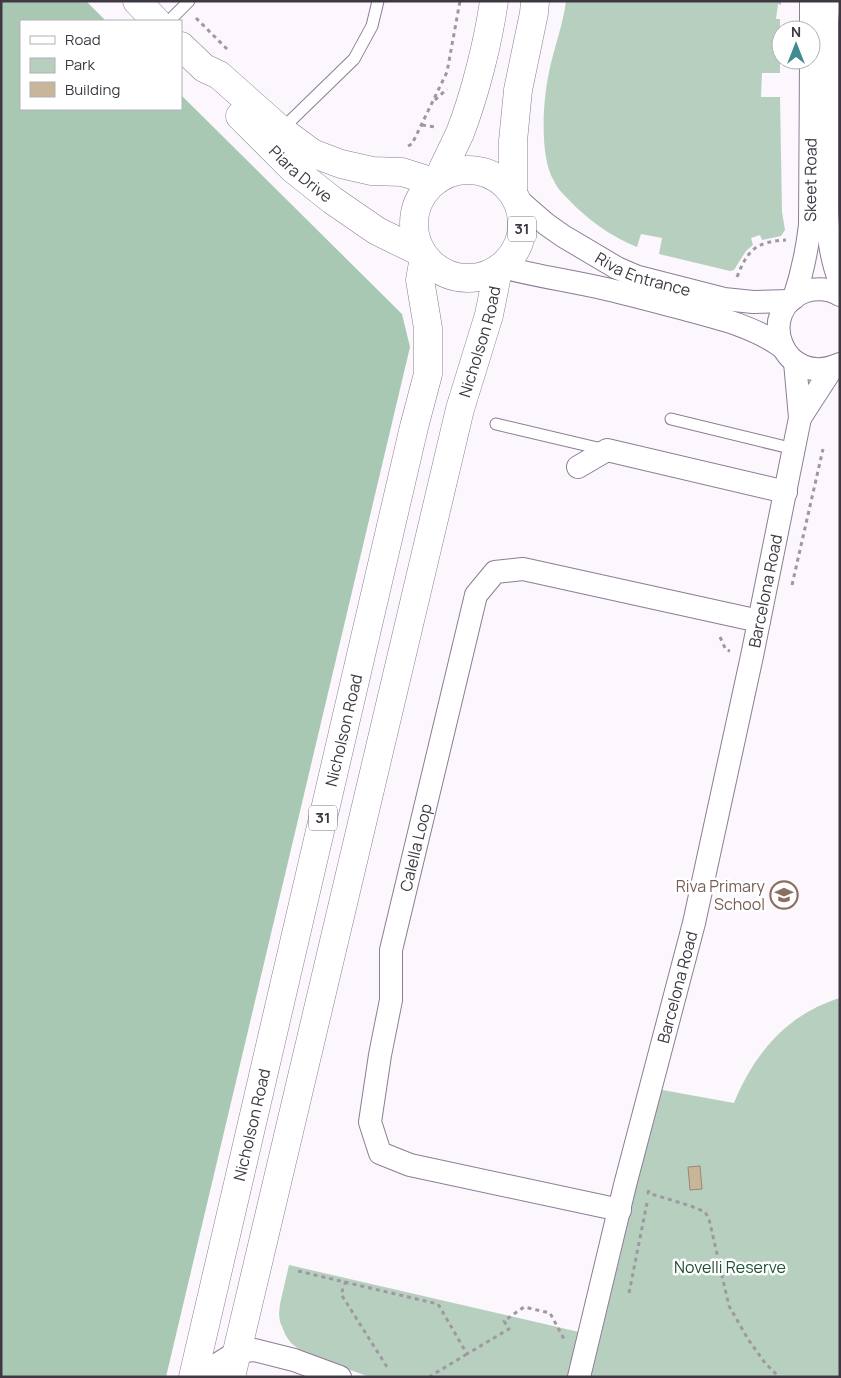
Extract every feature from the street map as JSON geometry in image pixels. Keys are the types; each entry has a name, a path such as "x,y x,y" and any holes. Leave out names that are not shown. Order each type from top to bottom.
{"main road":[{"path":"136,1 155,20"},
{"name":"31","path":"423,255 415,237 413,220 418,202 436,180 460,132 473,92 490,26 494,1"},
{"name":"31","path":"514,195 512,140 518,90 535,1"},
{"name":"Piara Drive","path":"182,47 204,68 219,75 281,130 312,153 341,164 372,171 402,172 436,180"},
{"name":"Piara Drive","path":"204,68 210,85 293,169 332,200 377,231 423,255"},
{"name":"31","path":"436,180 460,170 484,172 505,184 514,195 521,212 521,238 514,254 500,268"},
{"path":"423,255 433,266 442,272 464,278 476,278 487,275 500,268"},
{"name":"Nicholson Road","path":"193,1377 414,427 428,374 428,328 420,280 423,255"},
{"name":"Nicholson Road","path":"234,1364 460,409 489,316 500,268"}],"street":[{"path":"811,1 811,20"},
{"name":"Skeet Road","path":"829,1 827,20 833,213 828,235 831,254 840,282"},
{"name":"Skeet Road","path":"789,354 778,331 785,307 792,300 802,272 810,225 811,70"},
{"name":"Riva Entrance","path":"514,195 546,224 563,236 617,268 638,277 724,299 753,302 792,300 798,295 813,290 828,290 840,295"},
{"name":"Riva Entrance","path":"500,268 608,289 718,318 742,325 768,337 802,366 825,369 836,366"},
{"name":"Barcelona Road","path":"579,1377 625,1185 694,923 786,492 800,418 789,354"},
{"name":"Barcelona Road","path":"800,418 836,366"},
{"path":"578,468 607,450 786,492"},
{"name":"Calella Loop","path":"620,1210 410,1165 380,1153 370,1122 391,1000 391,950 393,941 476,595 495,572 522,569 759,621"},
{"path":"207,1377 213,1367 234,1364 254,1350 294,1360 340,1377"}],"lane":[{"path":"171,20 189,1"},
{"path":"281,130 354,59 372,26 378,1"},
{"path":"671,419 794,449"},
{"path":"496,424 607,450"}],"path":[{"path":"737,277 745,259 755,248 768,242 790,240"},
{"path":"711,634 720,637 726,650 752,656"},
{"path":"625,1185 691,1206 704,1212 710,1219 729,1306 748,1339 778,1377"},
{"path":"629,1293 648,1193"},
{"path":"298,1271 438,1304 467,1354"},
{"path":"346,1282 342,1294 387,1367"},
{"path":"429,1377 509,1329 504,1321 524,1307 550,1313 564,1340"}],"green space":[{"path":"1,1 86,1 105,20 20,20 20,110 182,110 182,96 402,314 410,347 166,1377 1,1377"},
{"path":"566,1 781,1 781,5 778,4 776,19 780,20 771,20 771,70 780,70 780,73 762,73 761,97 780,97 782,212 785,230 781,236 762,240 760,235 751,238 753,245 746,251 734,270 730,271 659,254 662,238 641,234 637,247 627,243 592,221 576,207 555,184 549,170 544,143 544,112 547,84"},
{"name":"Novelli Reserve","path":"840,998 840,1377 591,1377 632,1205 657,1089 734,1103 742,1085 762,1052 788,1025 821,1005"},
{"path":"289,1265 579,1332 568,1377 370,1377 305,1354 291,1343 280,1322 280,1304"}],"building":[{"path":"700,1166 702,1189 690,1190 688,1167"}],"place":[{"name":"Riva Primary School","path":"784,895"}]}
